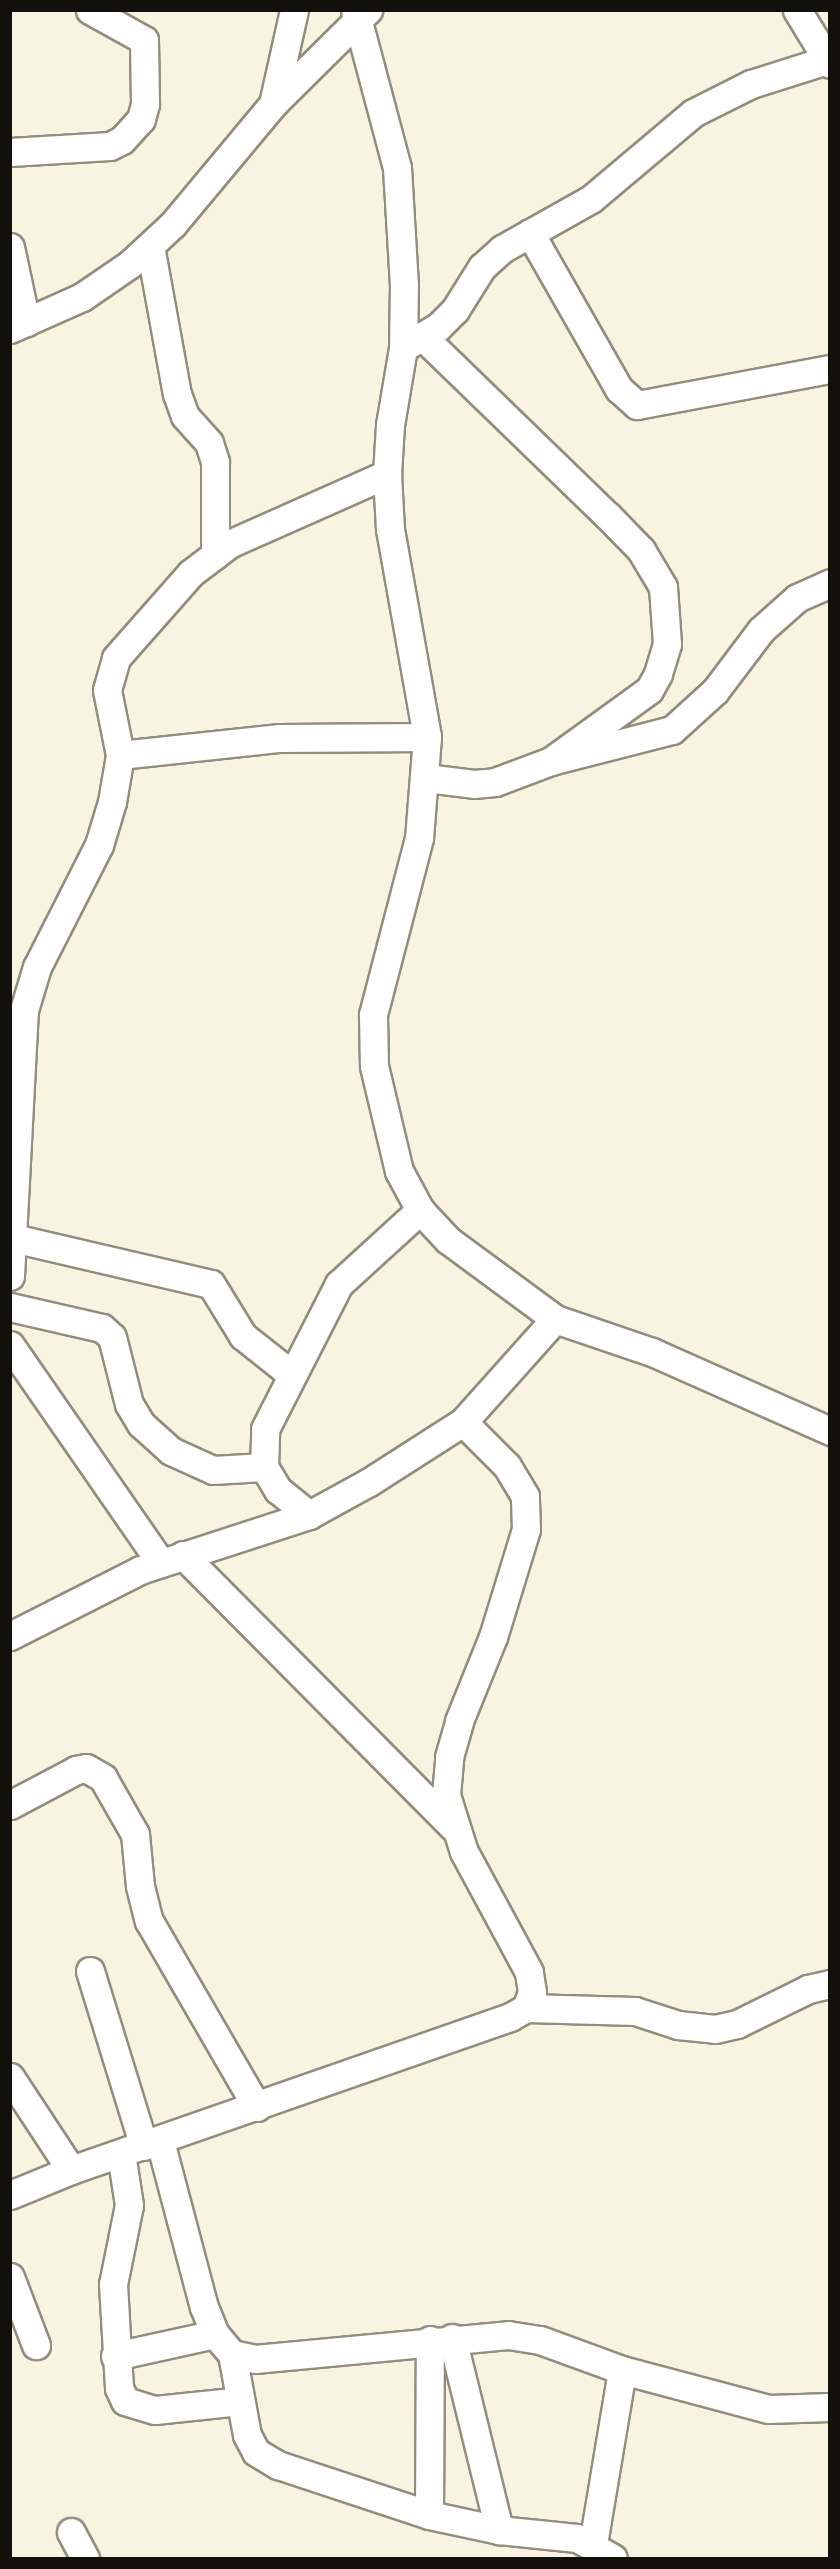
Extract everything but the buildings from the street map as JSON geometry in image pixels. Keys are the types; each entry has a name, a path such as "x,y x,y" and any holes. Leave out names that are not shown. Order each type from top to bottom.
{"street":[{"path":"10,152 110,146 122,140 141,119 146,104 144,40 90,10"},
{"path":"273,104 294,10"},
{"path":"412,342 455,310 482,267 502,249 610,185 693,113 751,84 829,61 797,10"},
{"path":"10,247 18,326 82,297 150,246 213,180 273,104 361,13"},
{"path":"361,13 397,168 404,285 412,342 390,425 387,474 390,529 428,737 419,838 408,891 373,1015 374,1066 384,1120 399,1171 420,1210 448,1240 555,1318 652,1352 830,1431"},
{"path":"530,233 619,389 637,405 830,369"},
{"path":"150,246 177,394 185,416 209,443 215,462 215,555"},
{"path":"412,342 608,515 641,550 663,587 667,644 658,674 649,690 551,761"},
{"path":"11,1272 15,1067 24,1010 37,967 99,845 112,802 120,755 107,690 116,658 183,582 215,555 270,523 387,474"},
{"path":"426,778 474,784 495,782 551,761 672,730 715,691 761,630 797,598 830,582"},
{"path":"120,755 280,738 428,737"},
{"path":"309,1515 278,1490 264,1467 265,1429 291,1374 339,1284 420,1210"},
{"path":"13,1238 211,1284 243,1336 291,1374"},
{"path":"10,1307 102,1328 112,1337 129,1404 141,1424 171,1451 213,1470 264,1467"},
{"path":"10,1636 107,1585 172,1559 309,1515 369,1482 463,1422 555,1318"},
{"path":"10,1345 172,1559 453,1827"},
{"path":"463,1422 507,1467 525,1496 526,1529 493,1637 449,1757 446,1795 453,1827 529,1972 532,1992 526,2008"},
{"path":"10,1805 76,1770 86,1768 103,1778 135,1834 141,1894 149,1922 257,2107"},
{"path":"90,1971 142,2147 223,2344 247,2434 256,2451 278,2465 429,2515 499,2530 564,2534 603,2551 622,2370"},
{"path":"10,2195 71,2170 510,2018 526,2008 635,2011 678,2025 715,2029 737,2024 808,1989 830,1984"},
{"path":"10,2077 71,2170"},
{"path":"142,2147 113,2284 118,2388 125,2401 155,2410 240,2401"},
{"path":"10,2277 36,2346"},
{"path":"115,2356 223,2344 255,2359 441,2339 508,2335 540,2340 622,2370 769,2409 830,2407"},
{"path":"429,2515 441,2339"},
{"path":"441,2339 499,2530"},
{"path":"71,2532 85,2559"}]}
